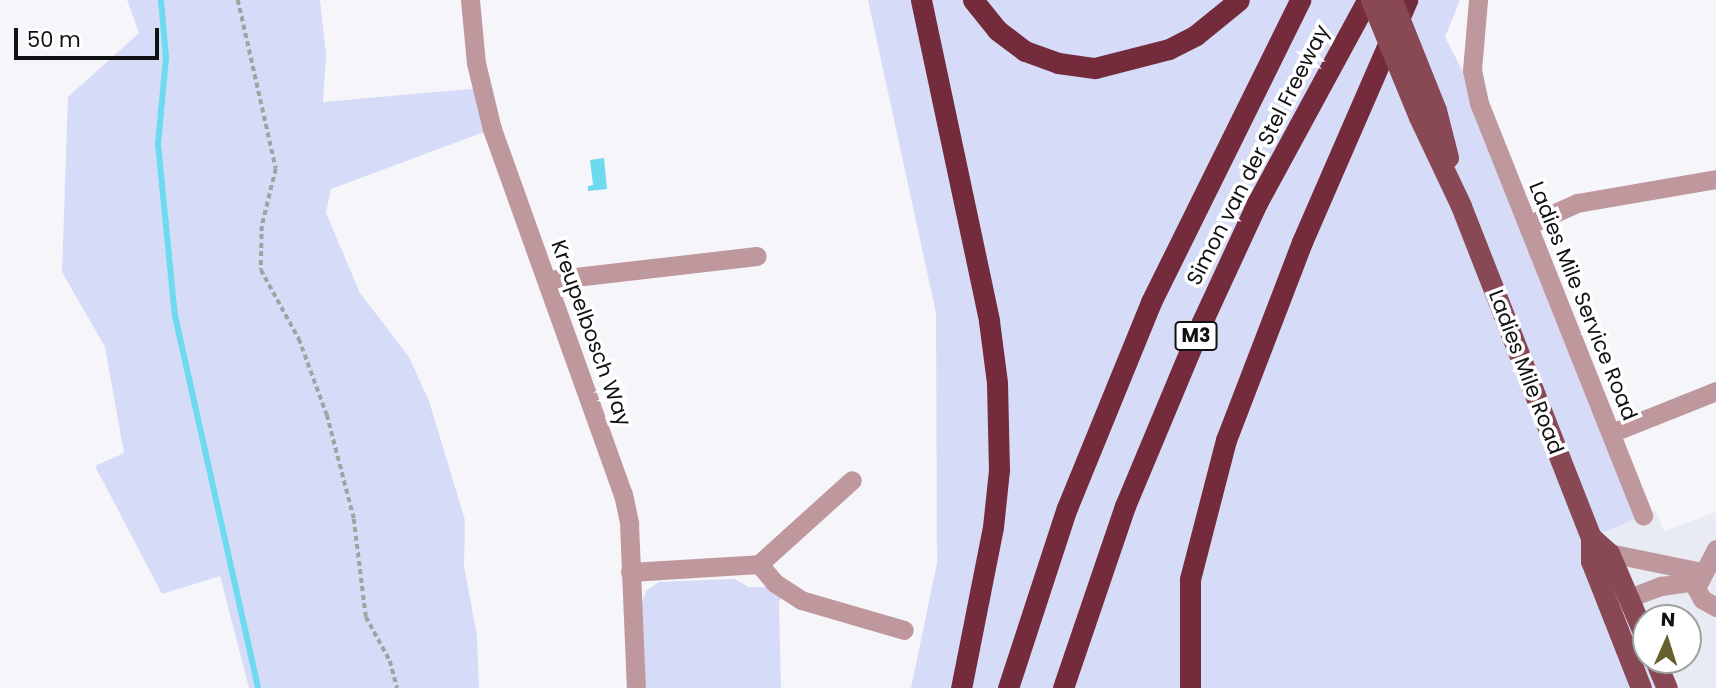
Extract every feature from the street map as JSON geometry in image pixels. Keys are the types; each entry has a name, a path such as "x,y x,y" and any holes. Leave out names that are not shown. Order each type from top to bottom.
{"highway":[{"path":"921,0 989,321 997,383 999,470 993,527 961,688"},
{"path":"973,0 998,30 1026,51 1058,63 1095,68 1169,49 1196,35 1239,0"},
{"name":"Simon van der Stel Freeway","path":"1008,688 1067,508 1146,314 1300,0"},
{"name":"Simon van der Stel Freeway","path":"1063,688 1125,506 1202,322 1256,203 1369,0"},
{"path":"1190,688 1190,579 1222,453 1303,242 1407,0"}],"main road":[{"name":"Ladies Mile Road","path":"1369,0 1427,114"},
{"name":"Ladies Mile Road","path":"1392,0 1427,114 1591,537 1591,561 1641,688"},
{"name":"Ladies Mile Road","path":"1591,537 1609,553 1632,605"}],"street":[{"name":"Kreupelbosch Way","path":"470,0 483,98 623,494 636,688"},
{"name":"Ladies Mile Service Road","path":"1478,0 1472,70 1479,103 1643,516"},
{"path":"1528,225 1577,203 1716,179"},
{"path":"549,280 757,256"},
{"path":"1611,433 1716,391"},
{"path":"630,572 759,564 852,480"},
{"path":"1716,549 1700,576 1699,596 1716,607"},
{"path":"1609,553 1700,576"},
{"path":"759,564 775,583 801,600 904,630"},
{"path":"1629,598 1700,576"}],"path":[{"path":"238,0 276,169 262,226 261,270 299,339 327,415 354,519 366,617 390,661 397,688"}],"shaded area":[{"path":"127,0 320,0 326,55 323,102 481,88 492,129 331,189 326,213 360,293 409,357 429,401 465,520 464,566 477,636 479,688 249,688 220,576 162,594 95,466 124,453 105,347 62,272 68,97 139,33"},
{"path":"868,0 1460,0 1445,37 1479,103 1643,516 1592,537 1632,613 1632,674 1656,674 1667,688 911,688 937,563 936,313"},
{"path":"1656,511 1664,531 1716,512 1716,688 1667,688 1661,674 1702,674 1702,604 1636,604 1591,537"},
{"path":"734,579 749,587 768,587 783,596 779,602 781,688 645,688 641,605 646,591 659,582"}],"water":[{"path":"604,158 607,189 588,191 588,186 593,185 590,160"}],"waterway":[{"path":"161,0 166,58 158,144 175,316 258,688"}]}
